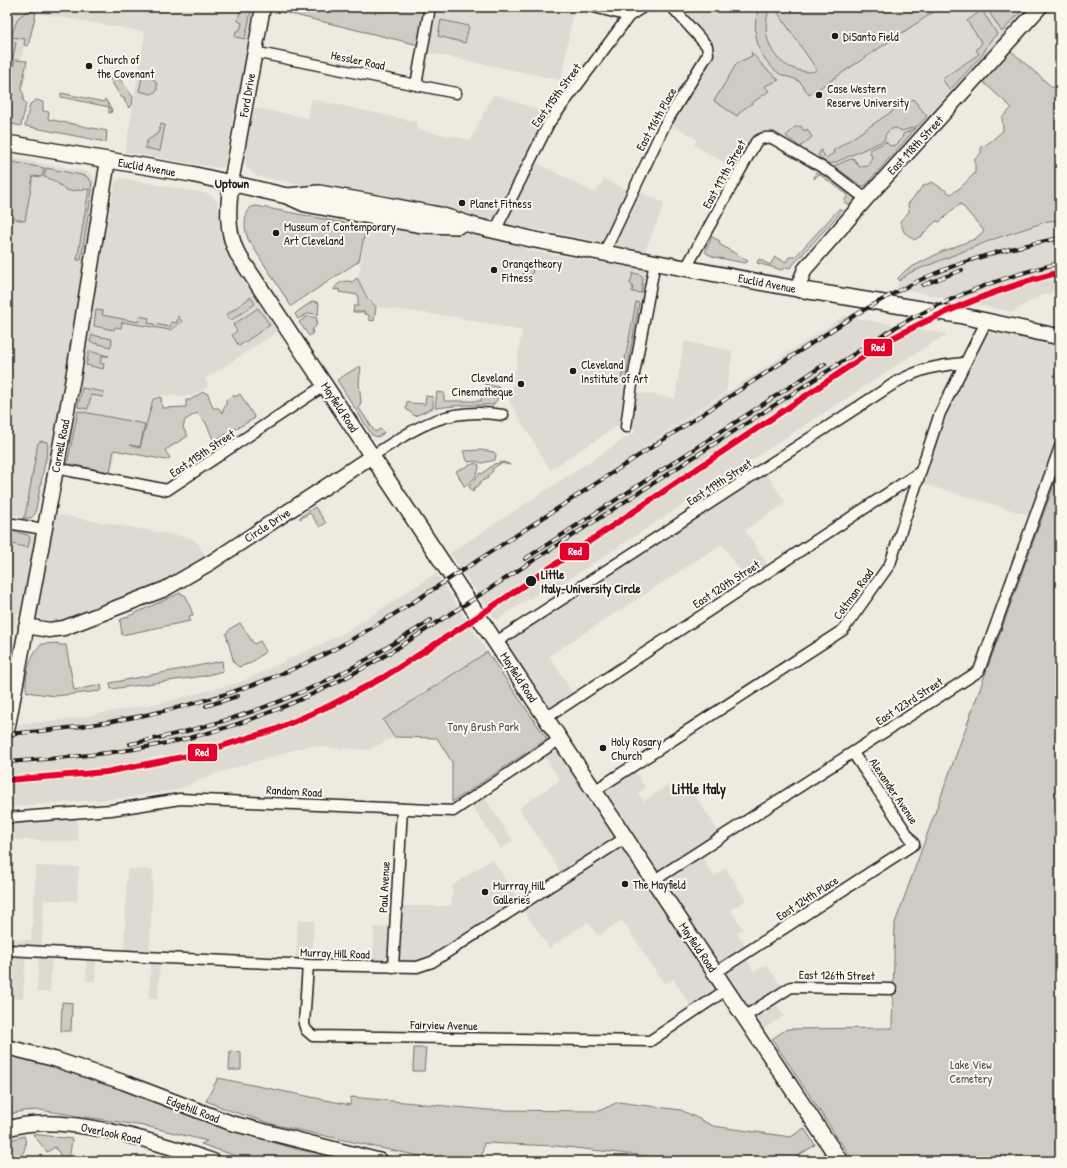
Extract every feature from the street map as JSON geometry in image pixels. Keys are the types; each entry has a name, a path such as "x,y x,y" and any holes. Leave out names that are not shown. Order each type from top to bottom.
{"main road":[{"name":"Euclid Avenue","path":"7,143 191,174 287,196 305,204 423,225 475,226 604,253 797,289 949,314 1060,337"},
{"name":"Mayfield Road","path":"231,183 228,218 233,244 325,386 840,1161"}],"street":[{"name":"Ford Drive","path":"231,183 263,7"},
{"path":"416,86 430,7"},
{"path":"594,7 629,12"},
{"name":"East 115th Street","path":"495,231 549,123 629,12 644,7"},
{"name":"East 116th Place","path":"604,253 664,126 708,54 707,46 672,7"},
{"name":"East 118th Street","path":"797,289 805,269 866,199 1040,7"},
{"name":"Hessler Road","path":"254,52 456,93"},
{"name":"East 117th Street","path":"686,268 756,142 761,138 766,137 779,142 832,173 866,199"},
{"name":"Cornell Road","path":"8,728 9,700 26,626 73,378 108,160"},
{"path":"626,427 631,390 655,262"},
{"name":"Coltman Road","path":"594,791 843,630 890,564 940,413 986,322"},
{"name":"East 119th Street","path":"496,642 898,381 918,371 932,367 964,363"},
{"name":"East 115th Street","path":"56,468 168,490 325,386"},
{"name":"Circle Drive","path":"26,626 49,630 64,628 165,589 210,563 414,429 434,419 460,413 503,415"},
{"name":"East 123rd Street","path":"653,881 979,671 1060,447"},
{"name":"East 120th Street","path":"546,718 920,472"},
{"path":"7,523 44,530"},
{"name":"Random Road","path":"7,818 111,810 180,799 455,810 560,739"},
{"name":"Alexander Avenue","path":"853,753 914,844"},
{"name":"Paul Avenue","path":"393,967 402,809"},
{"name":"Murray Hill Road","path":"7,950 308,965 416,967 432,962 625,838"},
{"name":"East 124th Place","path":"715,973 914,844"},
{"name":"Fairview Avenue","path":"308,965 304,1024 306,1030 313,1036 650,1041 726,990"},
{"name":"East 126th Street","path":"744,1017 791,987 891,989"},
{"name":"Edgehill Road","path":"7,1047 54,1059 123,1082 231,1123 381,1161"},
{"name":"Overlook Road","path":"7,1129 41,1123 82,1126 144,1140 213,1161"}],"shaded area":[{"path":"7,7 574,7 561,80 426,52 427,47 267,8 244,113 234,112 224,166 219,168 125,152 145,32 36,13 30,39 25,40 7,131"},
{"name":"Case Western Reserve University","path":"679,7 1030,7 868,188 864,189 773,131 766,131 757,134 732,167 694,145 697,139 670,124 710,45 706,35"},
{"path":"493,94 547,113 525,157 595,193 604,179 636,194 638,191 665,203 645,251 529,228 525,250 642,269 646,273 627,391 675,398 684,341 733,351 726,392 644,446 632,426 619,425 550,470 510,402 522,331 455,317 376,307 358,281 370,198 256,176 247,168 245,162 251,107 308,118 312,99 417,122 416,129 471,140"},
{"path":"7,157 88,172 95,179 95,210 86,267 99,268 115,183 120,178 210,194 218,203 220,231 226,253 279,331 205,379 209,386 192,396 162,395 152,398 140,448 117,444 111,475 45,462 35,514 31,518 7,514"},
{"path":"1060,220 1060,290 1038,297 1012,312 896,288 899,281 909,273 946,257 1048,221"},
{"path":"844,316 947,334 557,587 554,583 496,620 450,553 635,432 644,447"},
{"path":"986,322 1060,337 1060,447 1035,517 917,482 940,413"},
{"path":"763,469 786,503 745,530 771,570 749,584 722,544 549,656 576,698 546,718 496,642"},
{"path":"56,514 191,538 198,544 210,563 105,613 36,627 37,618 17,614 7,663 7,529 50,538"},
{"path":"436,573 487,652 383,720 394,737 369,750 307,746 214,774 177,790 125,798 7,807 7,729 18,728 18,724 64,720 164,702 241,682 346,632"},
{"path":"560,739 594,791 632,767 646,788 638,793 644,801 668,785 673,792 687,783 722,837 699,852 714,876 726,868 746,900 731,910 743,929 737,933 749,951 744,955 754,972 766,964 784,990 772,998 784,1016 756,1034 726,990 694,1011 673,979 664,984 622,920 598,936 588,922 549,948 518,902 422,961 402,963 373,962 374,927 387,927 401,906 451,906 453,885 492,859 525,910 567,882 519,808 560,780 542,752"},
{"path":"481,792 513,841 501,849 469,801"},
{"path":"77,818 78,842 7,839 7,823"},
{"path":"36,866 79,867 77,901 44,900 41,957 52,958 50,992 37,992 39,946 26,946 23,999 13,998 15,945 7,944 7,939 31,940"},
{"path":"127,869 153,870 150,950 124,950"},
{"path":"298,920 314,921 312,958 296,958"},
{"path":"87,960 96,960 95,981 86,981"},
{"path":"151,962 160,963 158,999 149,998"}],"green space":[{"path":"241,7 252,7 245,39 235,37 236,31 240,30 242,23 238,21"},
{"path":"271,7 426,7 419,45 270,9"},
{"name":"DiSanto Field","path":"759,7 770,7 766,26 767,36 774,54 780,61 788,66 800,71 813,72 817,70 774,7 941,7 809,95 800,82 796,79 780,74 772,68 761,53 755,25"},
{"path":"986,7 1025,7 1002,32"},
{"path":"982,10 997,34 990,41 983,54 950,90 942,79 979,54 976,50 982,43 967,21"},
{"path":"27,11 36,13 28,46 24,45 25,39 11,37 18,18"},
{"path":"441,20 469,26 465,43 438,36"},
{"path":"11,40 16,43 7,87 7,52"},
{"path":"1010,50 1053,88 1060,81 1060,220 1048,221 994,239 909,273 899,281 898,278 906,270 943,251 975,239 984,231 961,204 952,210 940,222 936,221 921,236 914,240 904,232 900,221 909,212 908,204 923,186 932,182 951,194 960,188 975,173 975,159 981,153 981,146 986,145 1003,131 1002,117 1012,108 982,81"},
{"path":"751,52 764,67 779,80 765,86 769,91 741,111 737,116 714,101 737,63 752,56"},
{"path":"15,60 27,61 21,90 24,95 23,100 26,104 21,126 7,123 7,99"},
{"path":"145,67 157,84 157,91 151,94 139,91"},
{"path":"117,75 133,97 132,105 129,108 124,100 126,99 121,97 110,79"},
{"path":"61,93 104,102 105,99 112,110 111,113 109,113 109,107 61,97"},
{"path":"913,99 927,116 918,126 902,131 896,128 891,129 886,133 885,140 834,163 829,164 819,158 819,153 821,150 826,158 834,153 833,151 906,102 907,103"},
{"path":"36,100 43,102 43,111 49,112 48,119 107,131 106,142 25,126 30,104"},
{"path":"161,124 165,125 160,151 145,148 147,141 158,133"},
{"path":"801,126 804,131 807,129 812,137 800,147 786,136 795,127"},
{"path":"916,128 865,186 860,185 834,166 853,158 860,167 868,166 872,157 869,150 886,142 890,146 896,145 902,139 903,134"},
{"path":"7,161 44,168 42,177 33,176 25,221 15,219 13,215 7,212"},
{"path":"46,168 86,176 91,181 92,190 81,260 77,260 89,189 68,191 53,180 44,177"},
{"path":"819,171 857,200 851,206 844,202 848,195 819,174 814,179 816,172"},
{"path":"256,206 366,227 359,261 291,306 248,239 245,218 251,207"},
{"path":"839,209 842,211 790,268 786,267 782,270 757,263 759,259 770,265 775,257 786,262 789,257 795,257"},
{"path":"712,237 720,241 719,244 748,261 745,263 714,257 706,253 706,249"},
{"path":"522,261 529,263 533,271 529,280 524,282"},
{"path":"633,273 643,277 641,293 632,292 633,286 630,284"},
{"path":"357,278 367,297 376,307 374,321 369,320 369,315 364,314 365,312 353,312 354,306 358,306 358,295 339,292 339,289 334,290 341,282 352,282"},
{"path":"251,297 255,304 230,321 226,315"},
{"path":"313,301 319,303 318,315 309,313 298,319 295,314"},
{"path":"636,302 639,303 625,381 621,381"},
{"path":"258,308 270,325 239,346 232,335 237,331 233,325"},
{"path":"96,310 103,311 102,315 138,322 139,316 149,318 148,323 170,327 171,322 177,323 178,316 182,322 170,330 122,322 121,328 115,327 114,330 94,326"},
{"path":"308,316 317,318 316,326 312,330 313,333 309,336 299,322"},
{"path":"92,335 112,339 111,347 90,342"},
{"path":"89,351 109,356 102,356 100,363 104,364 103,369 86,365"},
{"path":"358,367 361,367 359,382 361,402 359,408 375,432 380,429 384,433 378,437 372,435 337,380"},
{"path":"484,384 499,387 497,400 493,405 464,405 435,408 437,392 444,393 444,401 481,401 481,394 489,386"},
{"path":"82,388 104,392 103,397 91,395 88,409 78,407"},
{"path":"203,392 208,394 213,408 219,408 222,413 226,400 234,395 235,397 240,394 255,418 214,441 206,423 197,413 185,420 183,428 188,436 165,450 170,458 166,460 114,450 110,472 67,464 78,411 145,424 140,447 130,445 140,448 153,399 161,397 162,408 186,407 186,400 190,400"},
{"path":"426,396 433,397 433,408 415,416 406,409 407,401 411,403 425,404"},
{"path":"41,441 47,442 48,447 35,514 31,518 22,518 25,516 38,443"},
{"path":"480,450 494,452 496,455 495,460 482,463 475,461 468,462 463,451"},
{"path":"504,462 510,465 501,463 492,469 493,471 487,476 488,478 480,482 480,484 473,489 474,491 472,492 469,487 480,473 482,474 494,464"},
{"path":"475,463 479,465 477,474 467,485 464,486 456,471"},
{"name":"Lake View Cemetery","path":"1060,468 1060,1161 853,1161 772,1039 787,1029 892,1028 895,923"},
{"path":"315,507 326,523 320,527 310,513 300,519 300,517"},
{"path":"7,530 28,535 30,538 28,547 7,543"},
{"path":"180,593 186,596 193,615 189,616 190,621 122,635 120,620"},
{"path":"240,623 254,644 260,641 266,651 251,663 239,667 234,663 226,634 231,628"},
{"path":"58,643 59,645 66,645 74,690 101,685 102,689 100,691 55,696 27,692 27,673 34,653 42,644"},
{"name":"Tony Brush Park","path":"487,652 547,739 452,802 452,762 437,738 394,737 383,720"},
{"path":"222,661 223,671 204,676 111,689 110,683"},
{"path":"62,1002 72,1003 71,1031 61,1031"},
{"path":"414,1048 426,1048 424,1071 413,1071"},
{"path":"230,1051 241,1052 241,1070 229,1070"},
{"path":"7,1054 71,1069 220,1127 300,1150 359,1161 251,1161 201,1144 207,1141 150,1127 40,1110 23,1111 7,1115"},
{"path":"218,1078 350,1105 351,1097 488,1110 599,1111 618,1102 681,1110 713,1126 791,1137 804,1128 815,1145 790,1161 691,1161 557,1146 484,1143 481,1161 446,1161 276,1125 231,1111 206,1101"},
{"path":"33,1134 72,1139 69,1161 63,1161 55,1147 47,1152"},
{"path":"24,1136 26,1142 21,1156 16,1161 7,1161 7,1141"}],"railway":[{"path":"7,734 88,725 169,710 247,687 323,655 409,605 872,305 925,278 966,261 1013,248 1060,238"},
{"path":"7,762 80,756 152,746 216,731 278,709 309,696 368,666 396,649 899,325 938,305 977,288 1018,274 1060,263"},
{"path":"923,285 962,270"},
{"path":"525,559 825,364"},
{"path":"130,744 175,734 240,716 283,700 321,684 353,667 431,620"},
{"path":"206,706 238,696"}],"transit line":[{"name":"Red","path":"7,780 106,772 193,755 277,729 331,705 384,677 468,623 887,341 971,301 1015,285 1060,272"}],"place":[{"name":"DiSanto Field","path":"835,36"},
{"name":"Church of the Covenant","path":"89,66"},
{"name":"Case Western Reserve University","path":"819,95"},
{"name":"Planet Fitness","path":"462,203"},
{"name":"Museum of Contemporary Art Cleveland","path":"276,233"},
{"name":"Orangetheory Fitness","path":"494,270"},
{"name":"Cleveland Institute of Art","path":"573,371"},
{"name":"Cleveland Cinematheque","path":"521,384"},
{"name":"Little Italy–University Circle","path":"531,581"},
{"name":"Holy Rosary Church","path":"603,748"},
{"name":"The Mayfield","path":"625,884"},
{"name":"Murrray Hill Galleries","path":"485,892"}],"district":[{"name":"Uptown","path":"232,183"},
{"name":"Little Italy","path":"699,788"}]}
